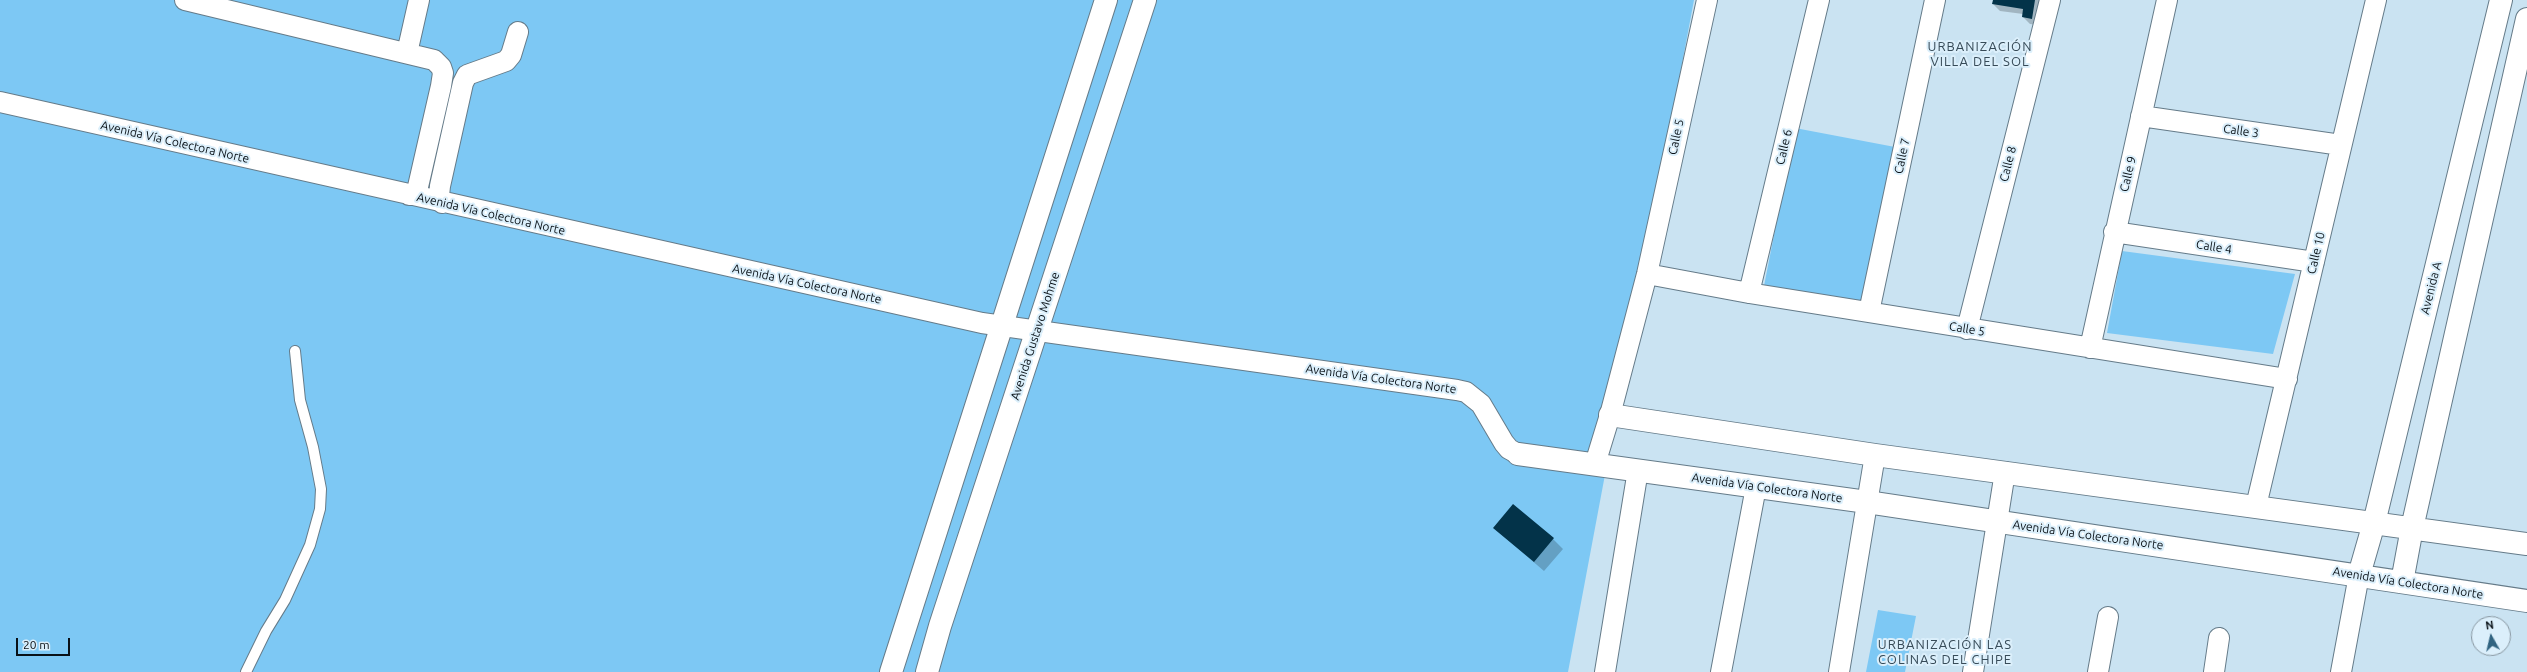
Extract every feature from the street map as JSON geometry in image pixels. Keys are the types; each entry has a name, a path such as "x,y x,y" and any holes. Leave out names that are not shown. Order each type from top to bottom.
{"street":[{"path":"185,0 434,60 441,67 443,73 417,191 414,194 409,195"},
{"path":"407,53 419,0"},
{"path":"891,672 992,325 1106,0"},
{"name":"Avenida Gustavo Mohme","path":"927,672 940,626 1145,0"},
{"name":"Calle 5","path":"1595,464 1610,415 1647,274 1708,0"},
{"name":"Calle 6","path":"1750,293 1819,0"},
{"name":"Calle 7","path":"1869,312 1935,0"},
{"name":"Calle 8","path":"1967,329 2050,0"},
{"name":"Calle 9","path":"2090,348 2114,232 2167,0"},
{"name":"Calle 10","path":"2256,506 2376,0"},
{"name":"Avenida A","path":"2359,575 2374,523 2501,0"},
{"path":"2402,582 2412,528 2527,19"},
{"path":"442,203 439,196 440,186 463,83 467,75 506,61 511,55 518,32"},
{"name":"Avenida Vía Colectora Norte","path":"0,102 442,203 992,325 1466,392 1481,404 1504,443 1509,449 1518,454 1866,502 2527,601"},
{"name":"Calle 3","path":"2141,116 2341,145"},
{"name":"Calle 4","path":"2114,232 2314,262"},
{"name":"Calle 5","path":"1647,274 1750,293 1967,329 2287,379"},
{"path":"1610,415 1875,455 2527,544"},
{"path":"1839,672 1875,455"},
{"path":"1605,672 1638,470"},
{"path":"1973,672 2005,472"},
{"path":"1720,672 1756,487"},
{"path":"2341,672 2359,575"},
{"path":"2098,672 2108,617"},
{"path":"2214,672 2219,638"}],"lane":[{"path":"246,672 266,630 285,600 310,545 320,509 321,489 313,447 300,400 295,351"}],"shaded area":[{"path":"0,0 1694,0 1568,672 0,672"},
{"path":"1795,128 1895,147 1865,305 1764,286"},
{"path":"2122,251 2295,274 2273,354 2107,333"},
{"path":"1878,610 1916,616 1905,672 1866,672"}],"building":[{"path":"1993,0 2035,0 2032,19 2022,17 2023,9 1992,4"},
{"path":"1513,504 1554,538 1534,562 1493,528"}],"district":[{"name":"URBANIZACIÓN VILLA DEL SOL","path":"1980,54"},
{"name":"URBANIZACIÓN LAS COLINAS DEL CHIPE","path":"1945,652"}]}
